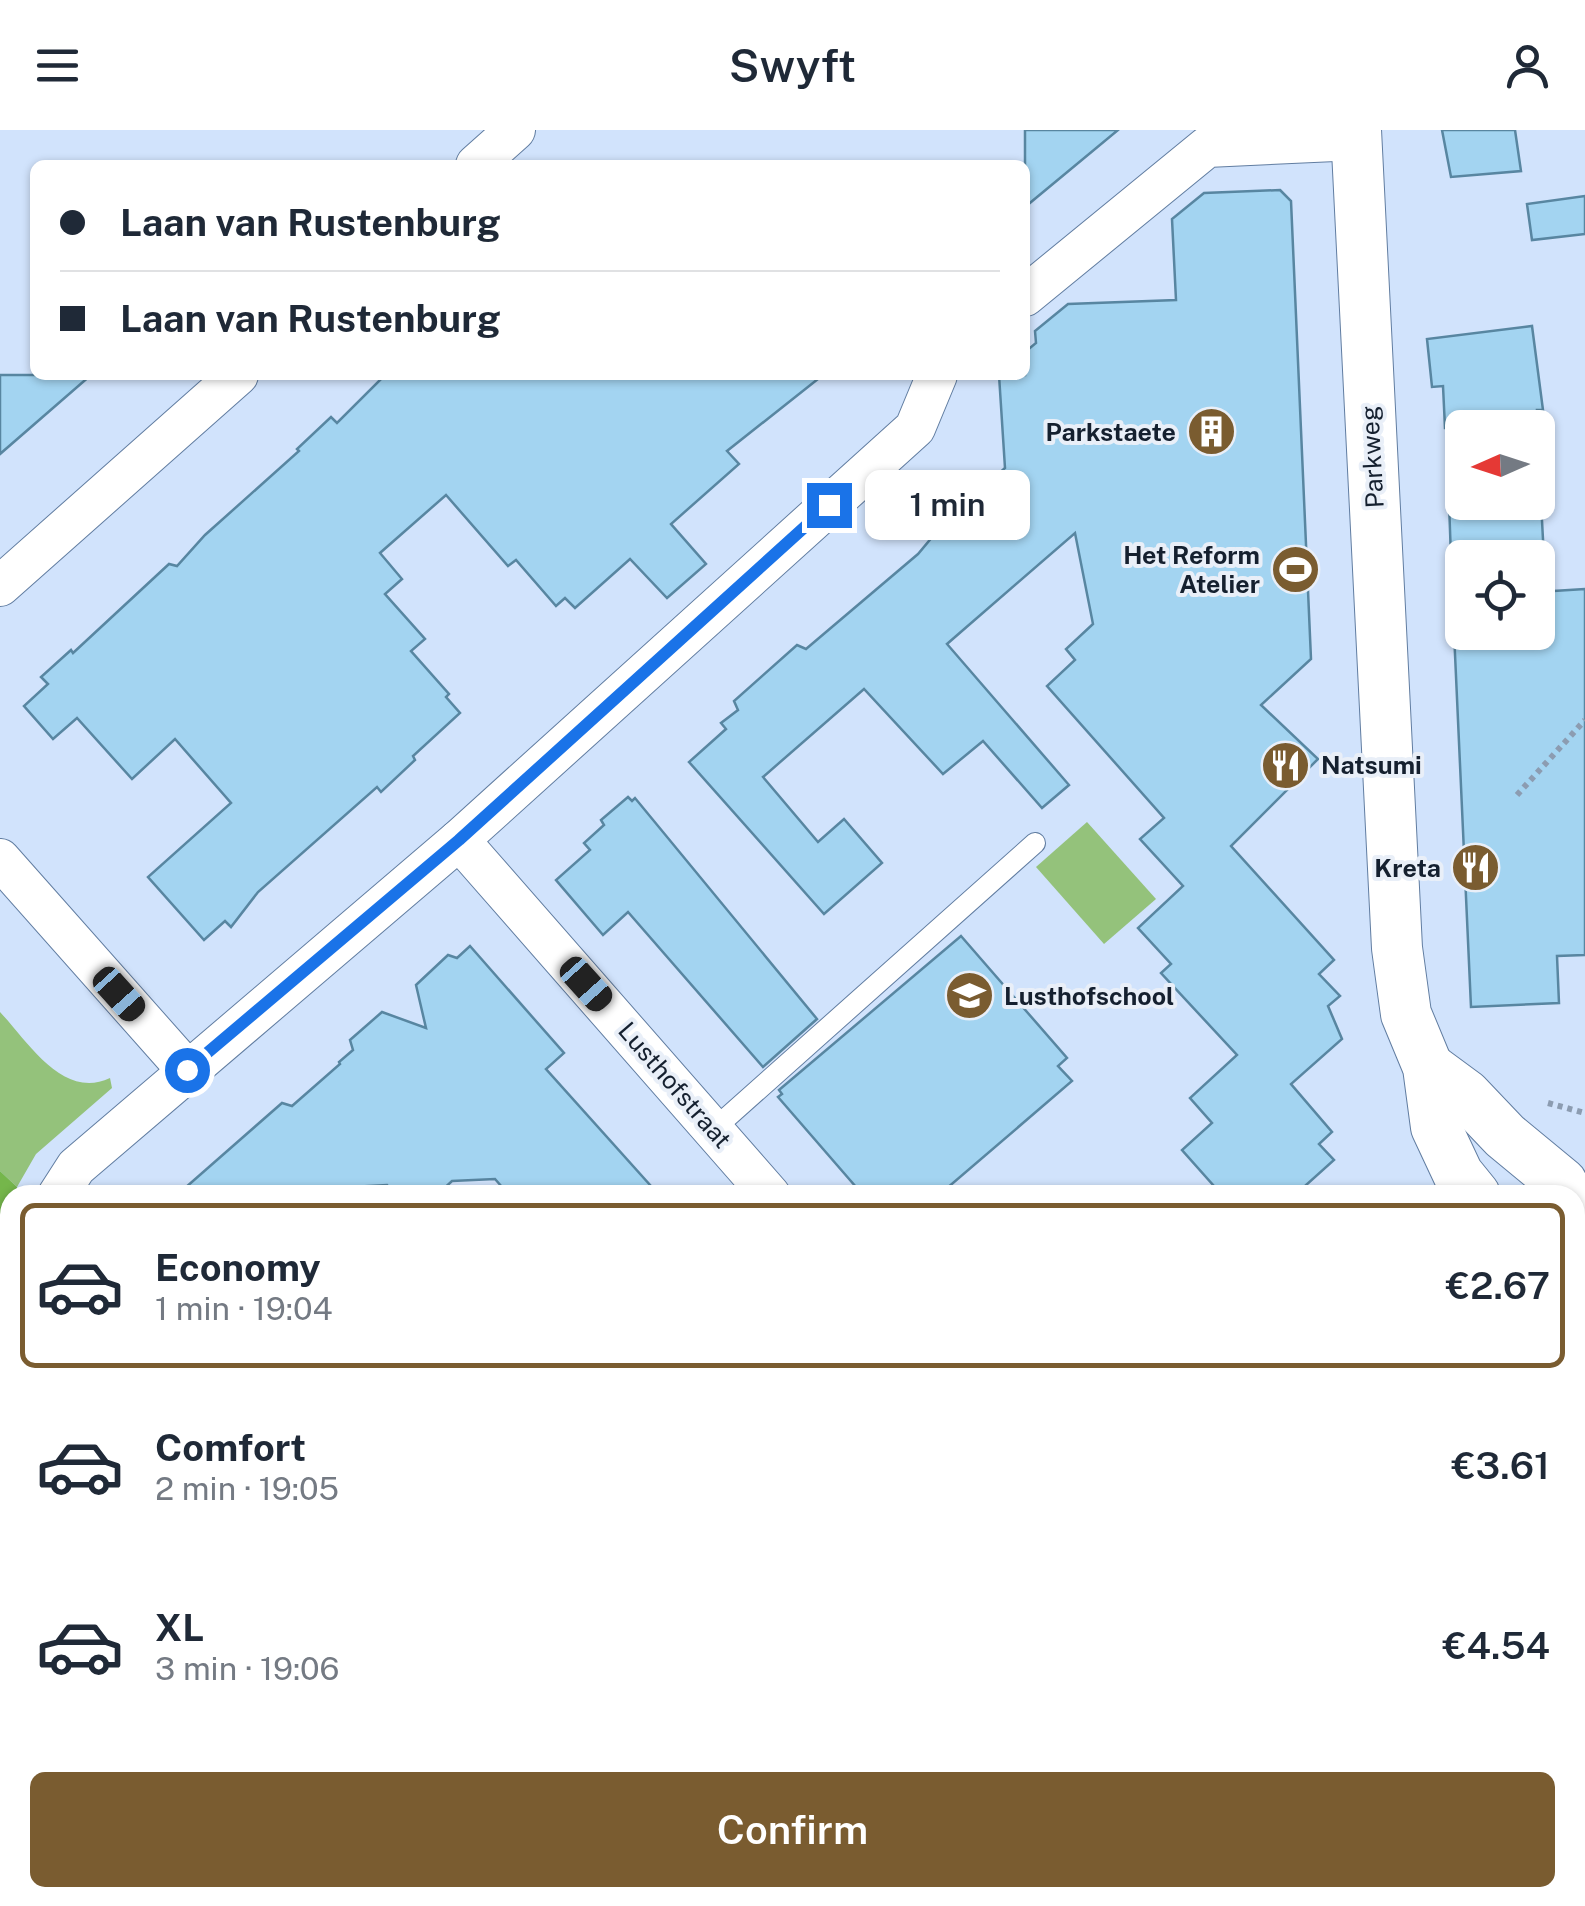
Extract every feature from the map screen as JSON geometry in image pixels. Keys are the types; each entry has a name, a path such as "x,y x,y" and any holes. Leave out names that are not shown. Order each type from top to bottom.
{"street":[{"path":"482,160 515,130"},
{"path":"1030,292 1208,147 1356,135"},
{"name":"Parkweg","path":"1356,135 1397,948 1406,1014 1428,1067 1436,1128 1467,1185"},
{"path":"0,586 232,380"},
{"path":"62,1185 76,1168 187,1070 459,840 915,428 935,380"},
{"name":"Lusthofstraat","path":"459,840 762,1185"},
{"path":"0,859 187,1070"},
{"path":"1428,1067 1466,1094 1506,1136 1563,1185"}],"lane":[{"path":"714,1128 1036,843"}],"path":[{"path":"1518,795 1585,720"},
{"path":"1534,1097 1585,1113"}],"shaded area":[{"path":"1087,822 1156,899 1104,944 1036,867"},
{"path":"0,1012 35,1052 62,1075 93,1083 110,1078 112,1088 36,1154 18,1185 0,1171"}],"green space":[{"path":"0,1171 15,1185 0,1185"}],"building":[{"path":"1025,130 1118,130 1030,203 1030,160 1025,160"},
{"path":"1442,130 1515,130 1521,171 1451,177"},
{"path":"1280,190 1291,201 1311,659 1261,705 1318,759 1231,846 1334,960 1319,974 1340,996 1328,1006 1342,1039 1291,1084 1332,1132 1319,1144 1334,1160 1306,1185 1213,1185 1182,1150 1212,1123 1190,1098 1237,1055 1161,973 1171,964 1138,928 1183,886 1140,839 1164,818 1047,686 1075,660 1066,649 1093,624 1075,533 947,644 1069,785 1042,808 983,741 943,774 864,689 763,777 818,842 844,819 882,863 824,914 689,762 726,729 721,723 738,710 734,701 797,645 806,649 918,554 953,512 953,498 970,499 1005,468 999,380 1030,380 1030,348 1036,343 1035,331 1068,304 1176,300 1172,219 1204,193"},
{"path":"1585,196 1585,234 1532,240 1527,204"},
{"path":"1532,326 1543,410 1445,410 1445,428 1443,386 1432,387 1427,339"},
{"path":"0,375 30,375 30,380 85,380 0,454"},
{"path":"380,380 817,380 727,451 739,464 671,524 706,564 667,598 630,559 575,608 565,598 556,606 516,560 508,566 446,495 380,553 402,579 385,594 425,639 411,651 449,694 446,697 460,713 381,792 377,787 258,892 231,927 225,921 204,940 148,877 231,803 175,739 132,779 77,718 53,739 24,706 48,684 41,677 71,650 73,653 169,564 177,566 331,417 337,423"},
{"path":"1450,520 1542,520 1543,540 1450,540"},
{"path":"1585,589 1585,955 1557,956 1559,1003 1471,1007 1455,650 1555,650 1555,591"},
{"path":"628,797 632,801 635,798 817,1019 763,1067 628,912 603,935 556,880 590,850 584,843 604,825 601,820"},
{"path":"961,936 1067,1058 1058,1066 1072,1081 951,1185 854,1185 778,1097 782,1094 779,1090"},
{"path":"470,946 564,1053 546,1069 650,1185 500,1185 495,1179 452,1181 448,1185 188,1185 282,1103 292,1106 340,1064 353,1050 350,1040 382,1012 426,1028 416,985 448,955 457,958"}],"place":[{"name":"Parkstaete","path":"1211,432"},
{"name":"Het Reform Atelier","path":"1295,569"},
{"name":"Natsumi","path":"1286,765"},
{"name":"Kreta","path":"1476,868"},
{"name":"Lusthofschool","path":"969,996"}],"route":[{"path":"187,1070 459,840 829,505"}]}
